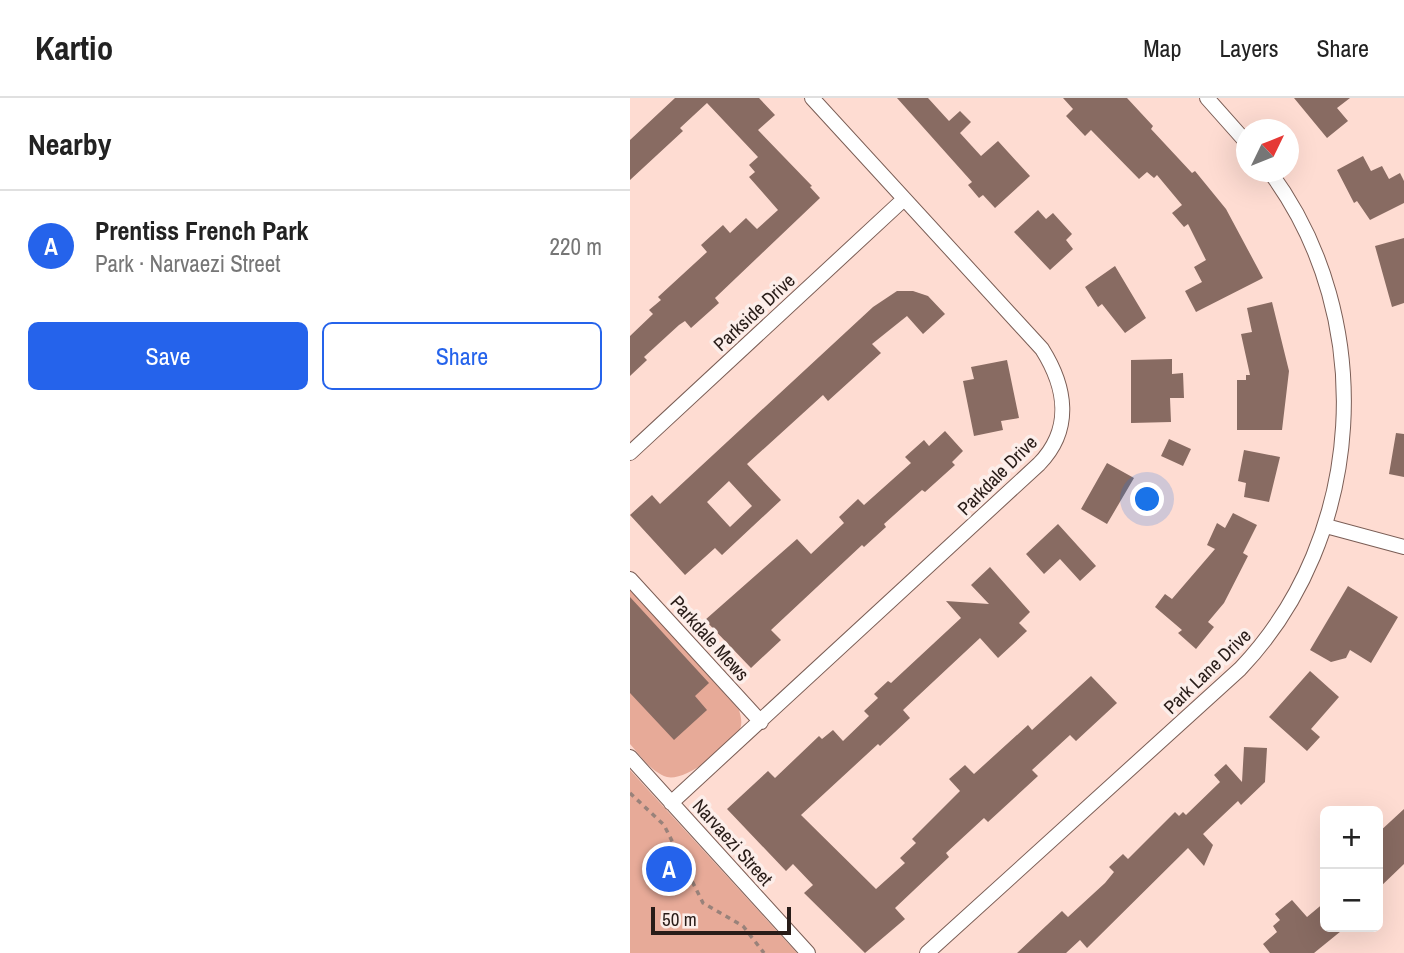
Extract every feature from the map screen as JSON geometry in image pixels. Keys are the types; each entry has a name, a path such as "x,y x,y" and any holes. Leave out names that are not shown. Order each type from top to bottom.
{"street":[{"name":"Parkdale Drive","path":"671,803 1039,464 1051,451 1060,431 1061,389 1042,349 812,98"},
{"path":"1207,98 1236,131"},
{"name":"Park Lane Drive","path":"927,953 1253,655 1288,608 1326,526 1345,412 1344,372 1338,330 1314,244 1277,182"},
{"name":"Parkside Drive","path":"630,453 904,199"},
{"path":"1326,526 1404,547"},
{"name":"Parkdale Mews","path":"630,579 761,722"},
{"name":"Narvaezi Street","path":"630,757 808,953"}],"path":[{"path":"630,793 664,825 703,903 743,926 764,953"}],"shaded area":[{"path":"630,589 739,710 741,723 734,738 706,762 675,777 667,777 656,771 630,744"},
{"path":"630,770 651,793 797,953 630,953"}],"building":[{"path":"675,98 759,98 775,115 758,130 812,186 810,187 820,198 715,298 719,303 691,328 685,321 679,325 644,357 647,360 630,376 630,336 653,314 649,310 661,300 658,297 707,252 701,245 723,225 730,233 746,218 757,229 778,210 749,177 755,172 749,165 758,157 707,103 680,128 683,131 630,180 630,140"},
{"path":"897,98 928,98 949,121 960,111 971,122 960,133 981,156 998,141 1030,176 995,208 983,195 979,198 968,185 972,182"},
{"path":"1063,98 1127,98 1153,126 1151,129 1192,173 1195,171 1226,209 1263,278 1196,312 1185,291 1202,282 1194,267 1206,260 1188,224 1184,227 1172,213 1182,205 1157,175 1154,178 1147,172 1139,179 1091,130 1085,136 1066,116 1073,109"},
{"path":"1294,98 1350,98 1337,108 1348,121 1327,138"},
{"path":"1363,156 1371,171 1382,166 1389,179 1400,173 1404,181 1404,203 1370,220 1357,201 1354,203 1337,170"},
{"path":"1038,210 1046,219 1053,213 1072,234 1066,240 1073,249 1050,270 1014,232"},
{"path":"1404,238 1404,303 1392,307 1375,246"},
{"path":"1115,266 1146,318 1125,333 1102,304 1098,307 1085,287"},
{"path":"897,291 913,291 928,296 945,314 923,334 907,316 872,344 881,353 828,401 823,395 747,464 781,500 722,555 715,548 685,575 630,515 652,495 660,504 873,307","holes":["729,481 752,506 730,527 707,502"]},
{"path":"1272,302 1289,371 1282,430 1237,430 1237,380 1246,380 1246,375 1250,375 1241,334 1252,332 1247,308"},
{"path":"1172,359 1172,374 1183,373 1184,398 1170,398 1171,422 1131,423 1131,360"},
{"path":"1007,360 1019,418 1001,421 1003,430 974,436 963,381 974,379 971,367"},
{"path":"945,431 963,451 952,462 955,465 884,524 886,527 864,547 862,545 771,630 781,640 751,668 705,620 797,539 811,554 844,523 839,517 858,499 864,505 911,463 905,457 924,440 929,446"},
{"path":"1396,433 1404,434 1404,477 1389,474"},
{"path":"1169,439 1191,449 1183,466 1161,456"},
{"path":"1244,450 1280,457 1269,502 1244,497 1246,483 1238,481"},
{"path":"1107,463 1134,478 1107,524 1081,509"},
{"path":"1233,513 1257,525 1243,553 1248,556 1224,603 1208,622 1214,627 1196,649 1178,633 1182,630 1155,607 1165,594 1172,599 1215,549 1207,545 1217,523 1225,528"},
{"path":"1058,524 1096,566 1080,581 1060,559 1044,574 1026,554"},
{"path":"990,567 1030,612 1019,623 1027,631 998,658 980,638 903,710 910,718 801,815 876,889 905,863 900,858 916,843 912,839 960,791 949,779 965,765 974,774 1028,725 1032,730 1091,676 1117,703 1076,741 1070,735 1032,770 1038,776 988,822 984,818 946,853 949,857 895,908 905,919 865,953 804,893 813,885 793,864 786,871 727,809 768,771 775,778 819,736 822,739 833,730 843,741 869,716 864,711 878,698 874,694 888,681 891,683 961,618 946,601 989,604 971,585"},
{"path":"1348,586 1398,617 1371,663 1350,650 1346,658 1331,662 1310,650"},
{"path":"630,597 709,683 695,696 707,710 674,740 630,693"},
{"path":"1310,671 1339,697 1311,729 1320,737 1307,751 1269,717"},
{"path":"1244,747 1267,748 1265,782 1241,805 1238,801 1203,834 1213,845 1204,866 1188,848 1087,948 1080,940 1066,953 1017,953 1062,911 1068,917 1105,883 1114,872 1109,867 1123,854 1128,859 1175,812 1179,816 1183,812 1186,815 1220,782 1214,775 1226,764 1242,782"},
{"path":"1404,809 1404,864 1383,884 1383,869 1383,828"},
{"path":"1292,900 1307,917 1320,906 1320,932 1340,932 1314,953 1270,953 1263,944 1277,932 1273,926 1280,920 1275,914"}],"place":[{"name":"Prentiss French Park","path":"669,869"}]}
